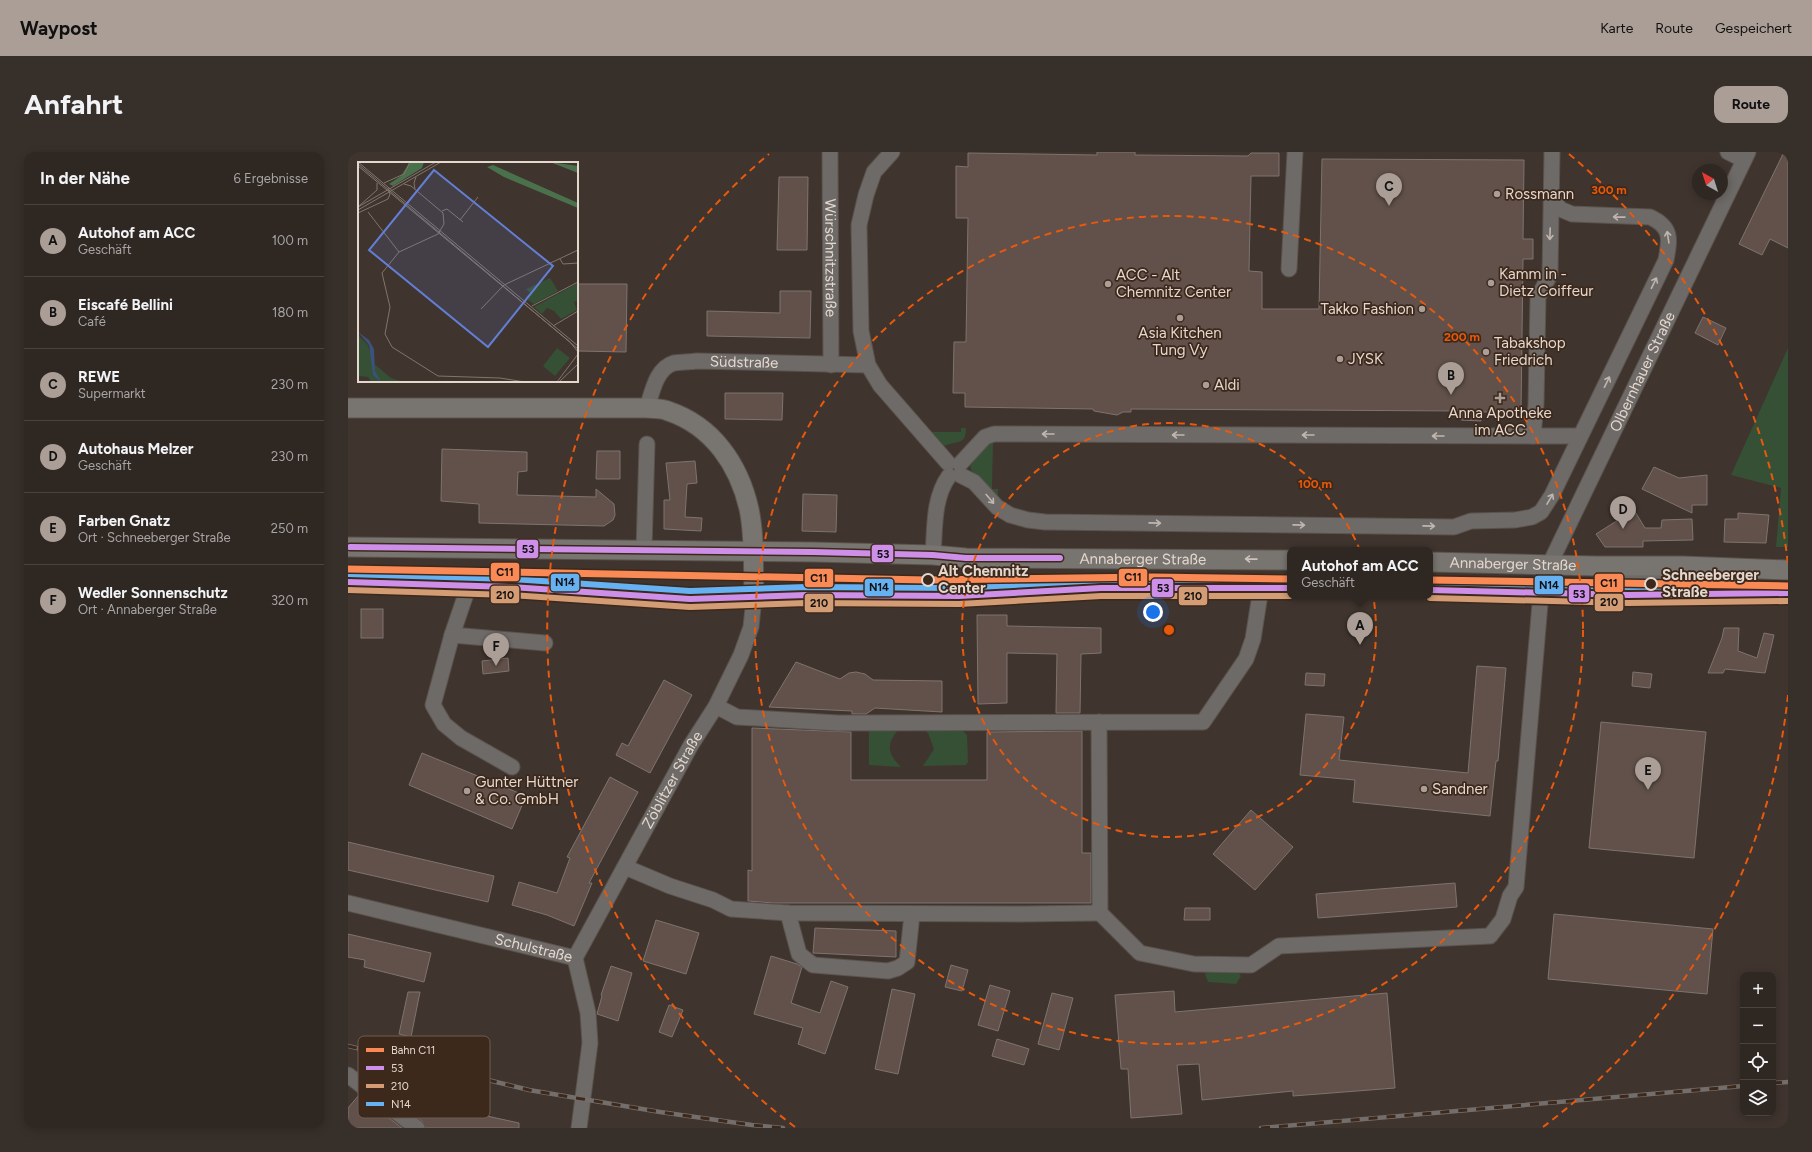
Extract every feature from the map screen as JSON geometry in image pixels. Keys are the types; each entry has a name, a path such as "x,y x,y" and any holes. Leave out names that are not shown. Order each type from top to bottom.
{"main road":[{"path":"348,408 647,408 667,410 686,419 710,434 730,459 743,486 749,510 754,598"},
{"name":"Annaberger Straße","path":"348,547 752,551 933,555 985,558 1287,560"},
{"name":"Annaberger Straße","path":"1433,562 1545,577 1658,595 1788,593"},
{"name":"Annaberger Straße","path":"1433,590 1545,577 1683,566 1784,570"},
{"name":"Annaberger Straße","path":"348,582 511,587 690,599 754,598 806,595 959,596 1101,588 1287,588"}],"street":[{"name":"Würschnitzstraße","path":"830,152 832,365"},
{"path":"892,152 874,172 866,195 859,225 861,330 868,365 880,385 954,469 974,482 997,507 1010,514 1034,521 1454,527 1471,521 1515,520 1532,517 1541,512 1552,495 1666,260 1668,234 1661,224 1650,217 1583,216 1560,209 1551,196"},
{"path":"1289,269 1295,152"},
{"path":"1533,436 1536,404 1538,297 1550,275 1552,152"},
{"path":"1728,152 1746,156"},
{"name":"Olbernhauer Straße","path":"1545,577 1746,156"},
{"name":"Südstraße","path":"647,408 656,380 666,368 674,364 697,361 868,365"},
{"path":"933,555 938,497 942,485 954,469 985,437 994,434 1580,436"},
{"path":"644,550 647,444"},
{"path":"1099,722 1100,912 1140,953 1194,964 1251,965 1279,946 1490,936 1503,919 1510,896 1516,887 1545,577"},
{"path":"469,585 452,635 433,705 444,724 461,738 512,767"},
{"path":"716,706 737,717 838,723 1202,722 1246,659 1253,639 1261,588"},
{"name":"Zöblitzer Straße","path":"575,958 626,867 691,745 716,706 741,655 751,627 754,598"},
{"path":"452,635 545,642"},
{"path":"626,867 670,886 713,900 731,909 788,913 912,914 1100,912"},
{"name":"Schulstraße","path":"348,903 575,958 588,1013 590,1043 579,1128"},
{"path":"788,913 799,954 814,965 888,971 898,968 907,962 912,914"},
{"path":"348,1075 358,1083"},
{"path":"404,1118 417,1128"}],"green space":[{"path":"1788,348 1788,547 1776,547 1781,488 1731,475"},
{"path":"961,428 966,428 964,438 960,442 944,446 930,432 961,432"},
{"path":"987,441 999,441 993,442 992,489 998,489 998,496 994,495 974,476 971,467 971,462 974,457"},
{"path":"869,728 899,729 892,739 890,748 893,757 901,767 869,765"},
{"path":"924,730 962,730 967,735 968,762 966,765 923,766 934,749 928,733"},
{"path":"1208,970 1238,972 1241,976 1236,984 1208,982 1205,974"}],"building":[{"path":"1097,152 1135,152 1135,155 1248,156 1251,153 1279,153 1279,176 1251,176 1249,271 1262,272 1262,309 1319,309 1322,159 1524,160 1523,239 1533,239 1533,259 1523,259 1521,412 1481,412 1481,421 1461,420 1461,411 1131,409 1131,412 1123,412 1117,415 1094,411 1093,409 965,407 965,393 953,393 954,342 966,342 968,218 956,218 956,166 968,167 968,153 1097,155"},
{"path":"1784,152 1788,152 1788,248 1770,239 1762,255 1739,244"},
{"path":"779,177 808,177 807,250 777,250"},
{"path":"578,284 627,284 626,352 578,351"},
{"path":"780,291 811,291 810,338 707,336 707,311 780,313"},
{"path":"1703,317 1726,328 1718,345 1695,333"},
{"path":"725,393 783,393 782,420 725,419"},
{"path":"442,449 527,452 527,471 518,472 517,495 596,497 596,489 614,504 615,515 613,520 604,526 479,523 479,504 441,501"},
{"path":"597,451 620,451 620,479 596,479"},
{"path":"695,461 697,483 687,484 685,517 702,518 701,531 664,529 664,500 670,500 666,463"},
{"path":"1654,467 1679,478 1707,475 1707,505 1692,505 1692,513 1642,489"},
{"path":"803,494 837,495 836,532 802,531"},
{"path":"1634,510 1645,528 1661,528 1662,520 1692,519 1693,540 1643,541 1643,547 1605,547 1596,534"},
{"path":"1738,513 1769,515 1766,543 1724,542 1725,519 1738,519"},
{"path":"361,609 383,609 383,638 361,638"},
{"path":"977,615 1007,615 1007,626 1101,628 1101,653 1081,654 1080,713 1056,713 1057,654 1007,653 1007,703 978,704"},
{"path":"1724,628 1739,628 1738,651 1757,658 1764,633 1774,635 1765,673 1725,669 1723,673 1708,673 1722,638"},
{"path":"508,658 509,671 483,674 482,661"},
{"path":"796,662 840,679 849,673 856,672 865,674 873,680 942,681 942,712 875,708 866,714 852,714 852,711 769,707"},
{"path":"1477,666 1506,668 1498,761 1496,761 1490,816 1353,802 1355,780 1300,775 1306,714 1344,717 1339,760 1468,773"},
{"path":"1633,672 1652,674 1650,688 1632,686"},
{"path":"1306,673 1325,674 1324,686 1305,685"},
{"path":"664,680 692,695 650,773 616,755 622,743 628,746"},
{"path":"1601,722 1706,732 1694,858 1589,848"},
{"path":"752,728 851,732 851,780 987,780 987,732 1082,731 1082,853 1091,853 1091,903 774,903 748,901 748,870 752,871"},
{"name":"Gunter Hüttner & Co. GmbH","path":"422,753 526,796 512,829 409,785"},
{"path":"610,777 638,792 589,883 592,883 574,926 547,915 512,905 519,882 557,893 570,858 567,857"},
{"path":"1251,810 1293,847 1255,890 1213,854"},
{"path":"348,842 494,876 488,902 348,870"},
{"path":"1455,883 1457,907 1318,918 1316,894"},
{"path":"1185,908 1210,908 1210,920 1184,920"},
{"path":"1554,914 1713,929 1707,994 1548,979"},
{"path":"656,920 699,933 686,974 643,961"},
{"path":"815,928 896,931 896,957 813,953"},
{"path":"348,934 431,953 424,982 364,967 365,960 348,957"},
{"path":"771,956 802,967 791,1003 820,1013 831,981 848,987 825,1054 798,1044 803,1028 754,1014"},
{"path":"951,965 968,970 962,991 945,987"},
{"path":"611,966 632,973 618,1021 597,1014 601,995"},
{"path":"990,985 1010,991 998,1031 978,1025"},
{"path":"892,989 915,994 898,1074 875,1069"},
{"path":"1174,991 1175,1012 1387,993 1395,1088 1293,1096 1293,1091 1202,1100 1199,1064 1177,1065 1182,1114 1131,1118 1128,1069 1121,1069 1115,995"},
{"path":"408,992 420,992 411,1036 399,1034"},
{"path":"1052,993 1073,998 1059,1050 1038,1044"},
{"path":"669,1005 683,1010 672,1037 659,1032"},
{"path":"997,1039 1029,1049 1024,1065 992,1056"},
{"path":"358,1096 358,1118 389,1118 402,1128 348,1128 348,1108"},
{"path":"490,1117 519,1123 519,1128 426,1128 418,1118 490,1118"}],"railway":[{"path":"348,1046 358,1048"},
{"path":"490,1081 529,1090 660,1112 783,1128"},
{"path":"1776,1083 1788,1082"},
{"path":"1261,1128 1740,1086"}],"rail line":[{"name":"C11","path":"348,569 928,580 1153,577 1287,579"},
{"name":"C11","path":"1433,580 1788,586"}],"transit line":[{"name":"53","path":"350,547 813,552 933,555 966,558 1060,558"},
{"name":"N14","path":"348,574 512,579 690,591 806,587 959,588 1101,580 1287,580"},
{"name":"53","path":"348,582 511,587 690,599 806,595 959,596 1101,588 1287,588"},
{"name":"N14","path":"1433,582 1628,587 1788,585"},
{"name":"210","path":"348,590 511,595 690,607 806,603 959,604 1101,596 1287,596"},
{"name":"53","path":"1433,590 1628,595 1788,593"},
{"name":"210","path":"1433,598 1628,603 1788,601"}],"place":[{"name":"Rossmann","path":"1497,194"},
{"name":"REWE","path":"1389,206"},
{"name":"Kamm in - Dietz Coiffeur","path":"1491,283"},
{"name":"ACC - Alt Chemnitz Center","path":"1108,284"},
{"name":"Takko Fashion","path":"1422,309"},
{"name":"Asia Kitchen Tung Vy","path":"1180,318"},
{"name":"Tabakshop Friedrich","path":"1486,352"},
{"name":"JYSK","path":"1340,359"},
{"name":"Aldi","path":"1206,385"},
{"name":"Eiscafé Bellini","path":"1451,395"},
{"name":"Anna Apotheke im ACC","path":"1500,398"},
{"name":"Autohaus Melzer","path":"1623,529"},
{"name":"Alt Chemnitz Center","path":"928,580"},
{"name":"Schneeberger Straße","path":"1651,584"},
{"name":"Autohof am ACC","path":"1360,645"},
{"name":"Wedler Sonnenschutz","path":"496,666"},
{"name":"Sandner","path":"1424,789"},
{"name":"Farben Gnatz","path":"1648,790"},
{"name":"Gunter Hüttner & Co. GmbH","path":"467,791"}]}
